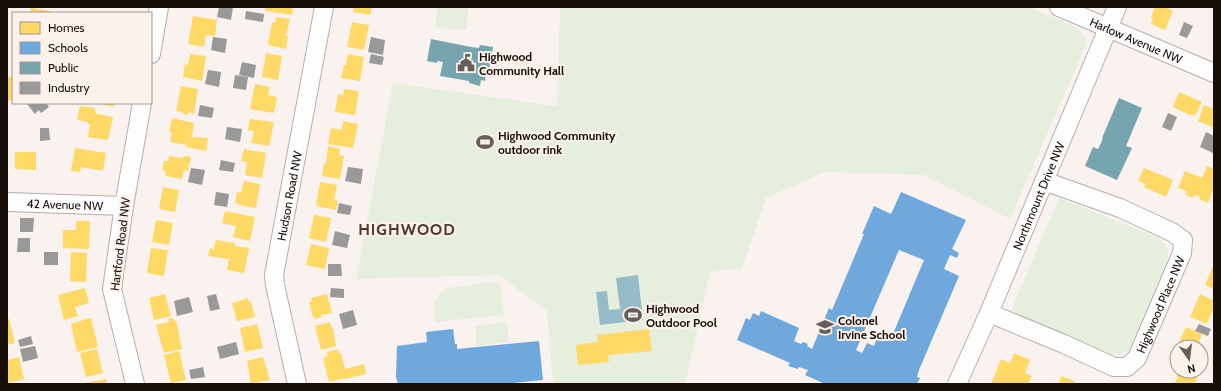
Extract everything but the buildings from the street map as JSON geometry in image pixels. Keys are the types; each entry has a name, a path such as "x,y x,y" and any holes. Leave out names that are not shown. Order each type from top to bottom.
{"street":[{"path":"152,49 160,7"},
{"name":"Hudson Road NW","path":"297,384 274,275 324,7"},
{"name":"Harlow Avenue NW","path":"1059,7 1214,73"},
{"name":"Northmount Drive NW","path":"957,384 989,313 1116,7"},
{"name":"Hartford Road NW","path":"135,384 112,289 124,206 142,104"},
{"name":"Highwood Place NW","path":"989,313 1064,344 1114,367 1128,367 1137,358 1182,253 1183,240 1172,232 1120,208 1044,181"},
{"name":"42 Avenue NW","path":"7,202 124,206"}],"green space":[{"path":"437,7 468,7 467,30 435,28"},
{"path":"560,7 1029,7 1078,28 1087,42 1010,219 923,175 825,172 766,198 742,268 710,272 685,384 553,384 547,311 499,275 356,279 393,83 557,106"},
{"path":"1059,198 1159,238 1167,248 1169,261 1131,349 1119,355 1105,353 1011,311"},
{"path":"500,281 504,315 435,322 434,303 439,294 448,288"},
{"path":"507,322 509,342 477,346 475,326"}],"water":[{"path":"638,275 643,320 600,325 596,292 607,291 609,310 620,309 616,278"}],"place":[{"name":"Highwood Community Hall","path":"466,63"},
{"name":"Highwood Community outdoor rink","path":"485,142"},
{"name":"Highwood Outdoor Pool","path":"633,315"},
{"name":"Colonel Irvine School","path":"825,327"}],"district":[{"name":"HIGHWOOD","path":"407,229"}]}
